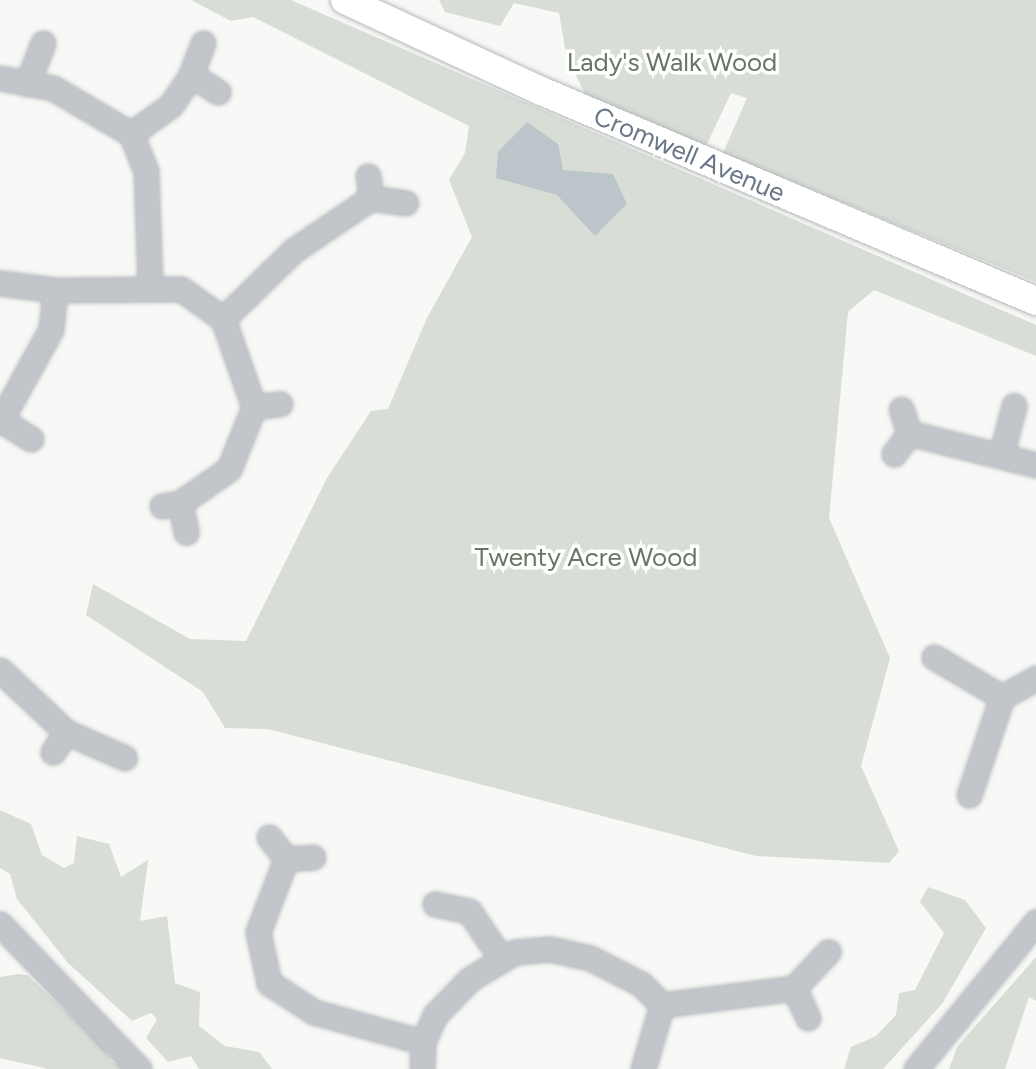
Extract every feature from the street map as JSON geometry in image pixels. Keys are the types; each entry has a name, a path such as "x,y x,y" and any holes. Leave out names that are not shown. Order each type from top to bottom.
{"main road":[{"name":"Cromwell Avenue","path":"345,0 539,90 1036,301"}],"street":[{"path":"27,84 43,43"},
{"path":"131,134 171,105 191,75 203,43"},
{"path":"191,75 218,92"},
{"path":"0,78 53,88 131,134 146,170 150,286"},
{"path":"223,319 294,250 370,187 406,203"},
{"path":"0,282 55,290 150,286 181,289 223,319 254,407 229,469 171,505 186,532"},
{"path":"31,439 1,420 51,329 55,290"},
{"path":"254,407 280,404"},
{"path":"1002,452 1014,406"},
{"path":"901,409 909,433"},
{"path":"909,433 1002,452 1036,465"},
{"path":"894,454 909,433"},
{"path":"934,657 1002,697"},
{"path":"0,670 66,732 125,758"},
{"path":"969,795 1002,697 1036,678"},
{"path":"53,752 66,732"},
{"path":"269,837 286,859"},
{"path":"286,859 313,857"},
{"path":"286,859 258,932 269,983 314,1012 423,1042"},
{"path":"435,904 469,911 501,958"},
{"path":"916,1069 1036,922"},
{"path":"0,925 139,1069"},
{"path":"422,1069 423,1042 449,1000 501,958 531,948 590,958 641,984 662,1005"},
{"path":"662,1005 794,988 828,952"},
{"path":"794,988 808,1018"},
{"path":"643,1069 662,1005"}],"green space":[{"name":"Twenty Acre Wood","path":"191,0 291,0 1036,325 1036,356 874,290 848,312 829,518 890,658 861,766 899,851 889,863 756,856 268,729 225,728 203,692 86,615 93,584 190,639 246,641 327,478 371,411 388,409 427,318 472,237 449,180 465,153 469,126 253,17 231,21"},
{"name":"Lady's Walk Wood","path":"439,0 1036,0 1036,282 723,153 747,98 731,93 706,146 586,96 566,54 559,13 514,3 500,26 445,12"},
{"path":"0,810 31,824 42,855 64,868 74,863 77,836 109,844 121,877 148,860 140,921 167,916 175,983 200,992 199,1026 225,1046 259,1052 272,1069 199,1069 191,1056 168,1062 146,1038 157,1019 151,1013 132,1021 68,963 17,899 10,874 0,868"},
{"path":"928,887 965,900 986,928 942,1004 883,1069 844,1069 851,1047 876,1036 896,1015 899,993 915,990 944,933 920,902"},
{"path":"1036,957 1036,1001 1029,997 1005,1069 949,1069 957,1047"},
{"path":"27,975 76,1021 87,1022 112,1062 131,1069 48,1069 0,1058 0,977"}],"shaded area":[{"path":"527,122 558,144 563,170 613,174 627,204 595,236 557,195 496,178 498,152"}]}
